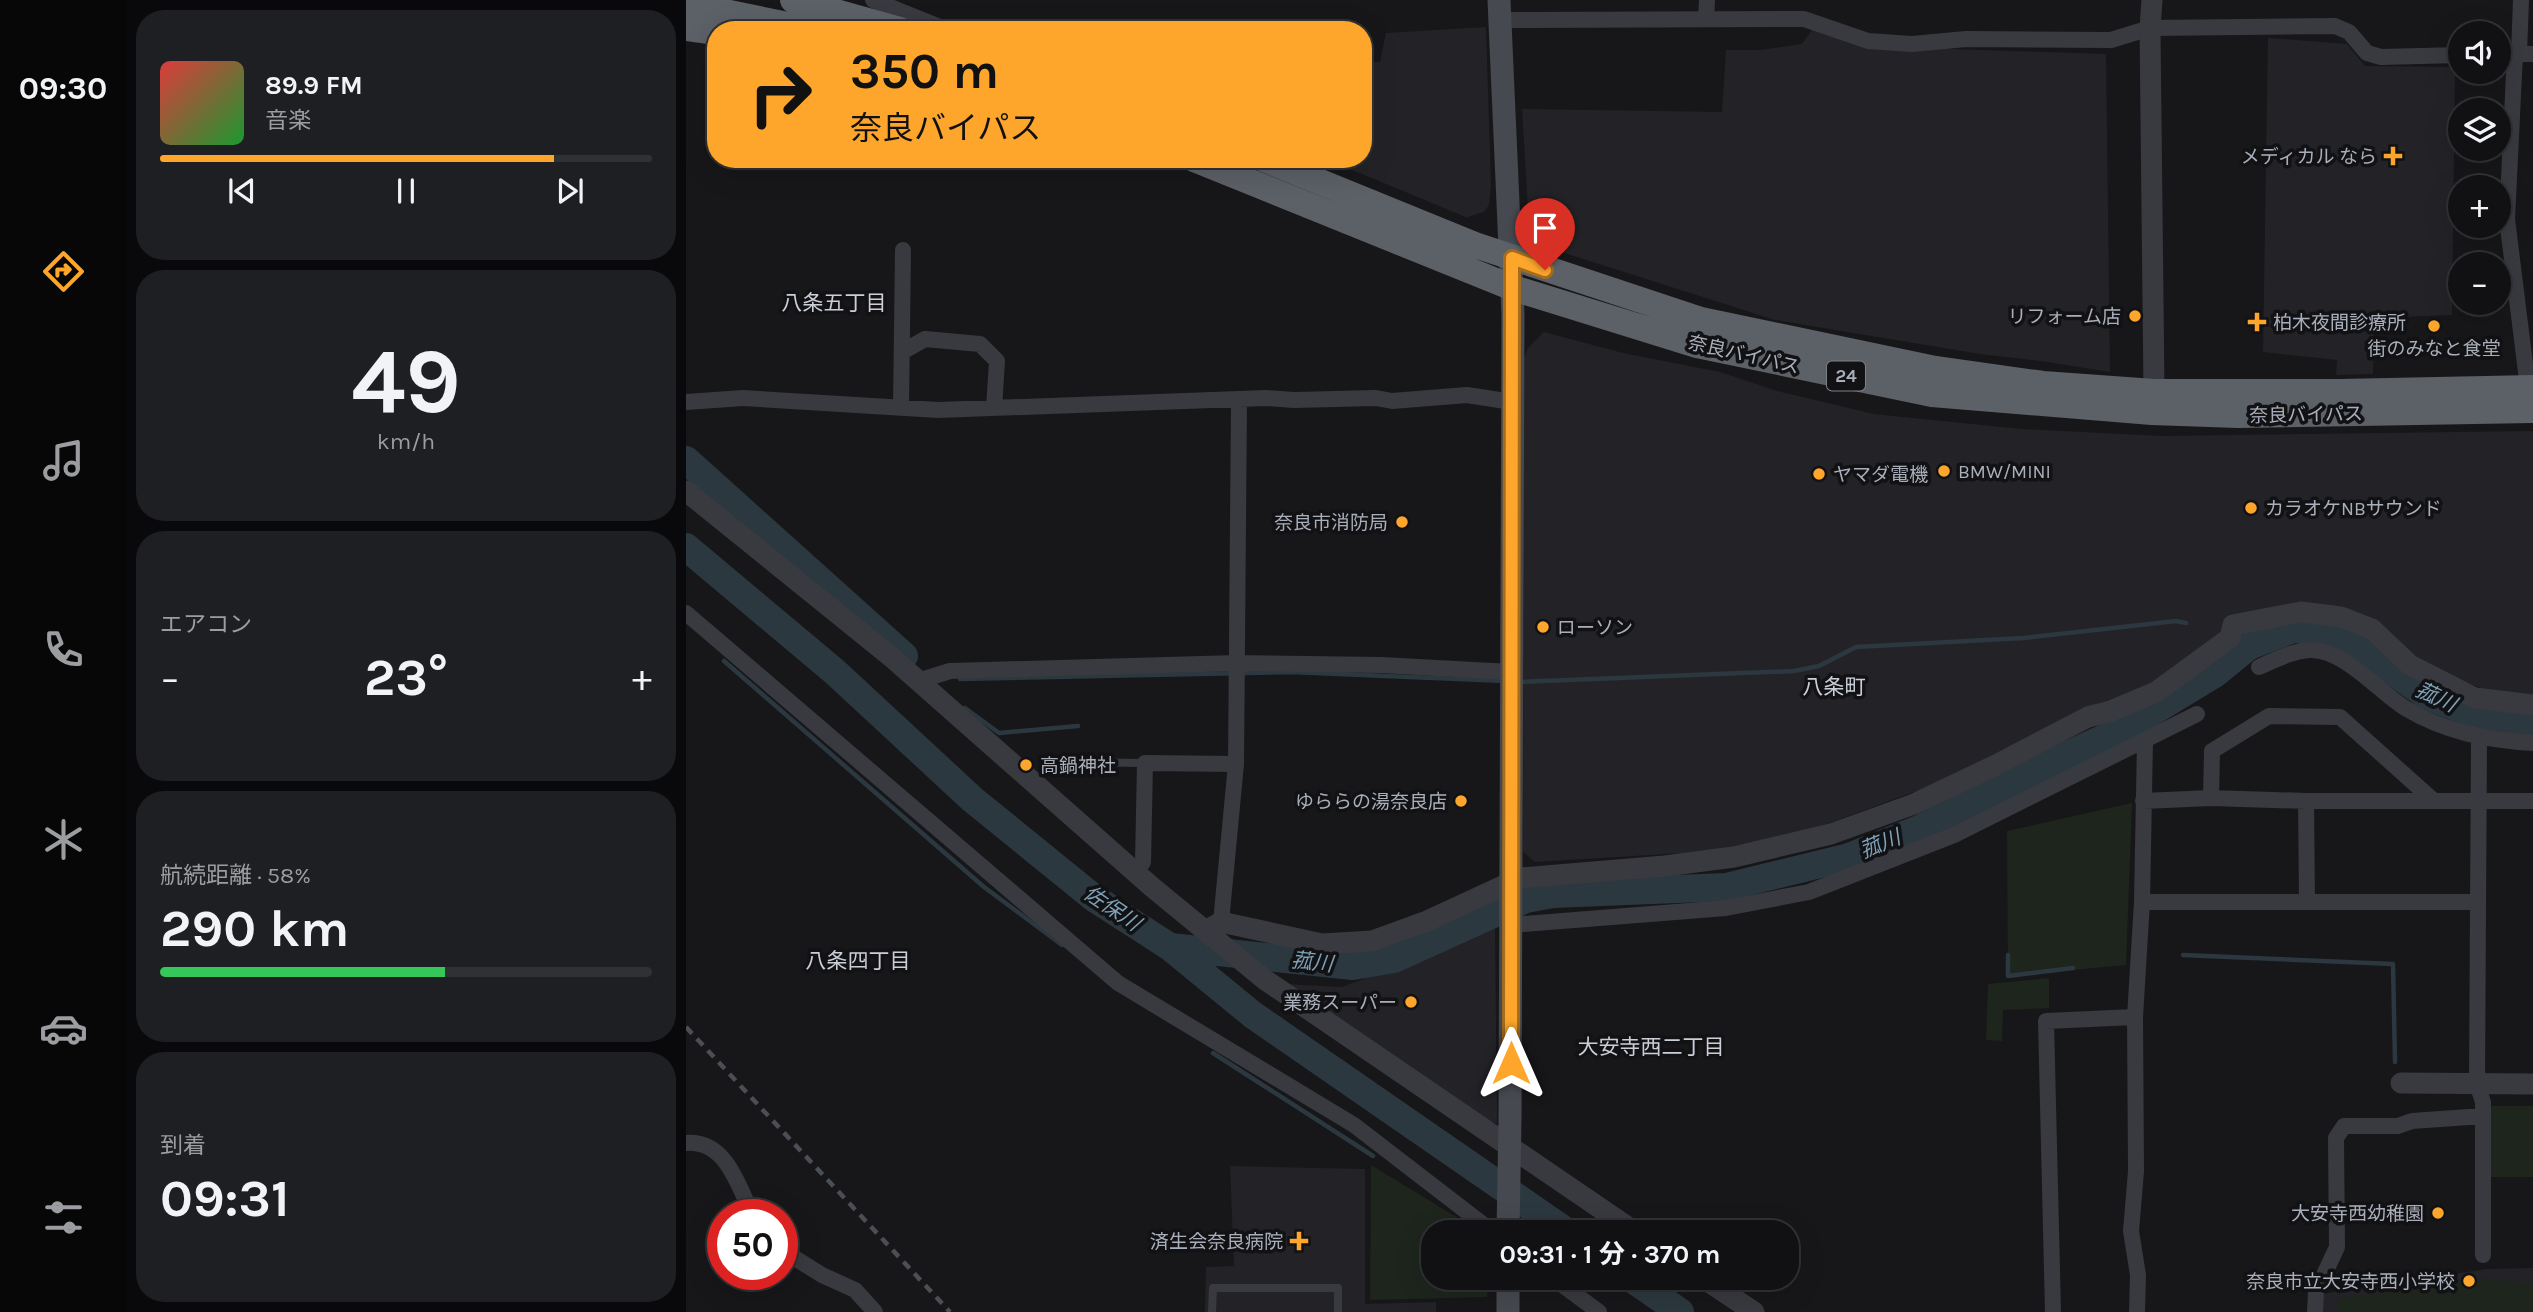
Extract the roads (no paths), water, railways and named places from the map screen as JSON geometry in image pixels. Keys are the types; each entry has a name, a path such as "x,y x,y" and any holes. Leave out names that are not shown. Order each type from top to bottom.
{"highway":[{"path":"793,0 868,21"},
{"path":"686,4 768,21"},
{"path":"686,28 707,31"},
{"name":"奈良バイパス","path":"1216,168 1513,288 1697,345 1932,394 2152,412 2238,415 2531,396"},
{"name":"奈良バイパス","path":"1287,168 1512,258 1701,320 1909,364 2043,384 2154,392 2531,396"}],"main road":[{"path":"1500,10 1513,288 1510,1152 1504,1220"},
{"path":"1507,1290 1508,1312"}],"street":[{"path":"873,0 925,21"},
{"path":"1706,19 1707,0"},
{"path":"2152,0 2150,28 2154,392"},
{"path":"2521,0 2507,219 2531,396"},
{"path":"1500,10 1706,19 1804,19 1868,41 1912,44 1966,39 2111,40 2150,28 2335,26 2349,32 2367,53 2381,57 2448,55"},
{"path":"901,408 903,250"},
{"path":"902,352 925,339 980,344 997,361 994,408"},
{"path":"686,402 743,398 938,410 1239,400 1376,398 1392,401 1467,395 1512,402"},
{"path":"1214,926 1236,764 1239,400"},
{"path":"686,491 918,681 1135,873 1214,926 1264,979 1510,1152 1616,1220"},
{"path":"1214,926 1322,944 1372,941 1511,887 1520,878 1665,866 1734,857 1831,834 1914,804 2088,717 2111,711 2157,692 2230,638 2233,625 2301,612 2341,617 2372,629 2410,665 2475,698 2533,705"},
{"path":"686,613 1118,983 1354,1125 1486,1220"},
{"path":"2259,667 2284,656 2310,650 2327,653 2348,664 2404,707 2446,729 2479,738 2533,743"},
{"path":"918,681 950,671 1237,663 1381,665 1511,672"},
{"path":"1511,923 1726,908 1809,892 1954,835 2197,714"},
{"path":"2210,798 2212,751 2269,716 2340,717 2434,801"},
{"path":"2479,738 2477,1084 2483,1102 2483,1255"},
{"path":"2137,1312 2138,1275 2132,1231 2136,1171 2135,1017 2145,741"},
{"path":"1135,873 1143,862 1145,763 1236,764"},
{"path":"2143,801 2210,798 2533,802"},
{"path":"2306,801 2307,902"},
{"path":"2141,902 2478,902"},
{"path":"2053,1312 2046,1021 2135,1017"},
{"path":"2401,1083 2533,1084"},
{"path":"2315,1312 2316,1292 2337,1247 2336,1138 2344,1126 2398,1126 2412,1121 2483,1116"},
{"path":"686,1143 708,1147 724,1157 745,1199"},
{"path":"798,1260 855,1290 875,1312"},
{"path":"1569,1290 1599,1312"},
{"path":"1721,1290 1754,1312"}],"lane":[{"path":"1064,762 1145,763"},
{"path":"1212,1312 1213,1288 1338,1288 1338,1312"}],"waterway":[{"path":"686,460 904,656"},
{"name":"佐保川","path":"686,547 835,672 972,799 1094,898 1170,947 1253,1015 1550,1220"},
{"path":"1518,682 1794,671 1819,666 1856,647 2024,638 2176,621 2186,623"},
{"name":"菰川","path":"1170,947 1353,966 1394,959 1526,899 1553,894 1726,887 1849,857 1919,829 2124,729 2216,673 2249,646 2293,629 2327,631 2363,650 2427,696 2478,716 2523,725 2533,724"},
{"path":"724,661 984,887 1062,945"},
{"path":"960,679 1290,672 1506,681"},
{"path":"965,708 999,733 1078,726"},
{"path":"2008,955 2008,976 2073,968"},
{"path":"2183,955 2393,964 2395,1062"},
{"path":"1213,1053 1373,1156"},
{"name":"佐保川","path":"1648,1290 1680,1312"}],"railway":[{"path":"686,1027 950,1312"}],"place":[{"name":"メディカル なら","path":"2393,156"},
{"name":"リフォーム店","path":"2135,316"},
{"name":"柏木夜間診療所","path":"2257,322"},
{"name":"街のみなと食堂","path":"2434,326"},
{"name":"BMW/MINI","path":"1944,471"},
{"name":"ヤマダ電機","path":"1819,474"},
{"name":"カラオケNBサウンド","path":"2251,508"},
{"name":"奈良市消防局","path":"1402,522"},
{"name":"ローソン","path":"1543,627"},
{"name":"高鍋神社","path":"1026,765"},
{"name":"ゆららの湯奈良店","path":"1461,801"},
{"name":"業務スーパー","path":"1411,1002"},
{"name":"大安寺西幼稚園","path":"2438,1213"},
{"name":"済生会奈良病院","path":"1299,1241"},
{"name":"奈良市立大安寺西小学校","path":"2469,1281"}],"district":[{"name":"八条五丁目","path":"834,303"},
{"name":"八条町","path":"1834,687"},
{"name":"八条四丁目","path":"858,961"},
{"name":"大安寺西二丁目","path":"1651,1047"}]}
